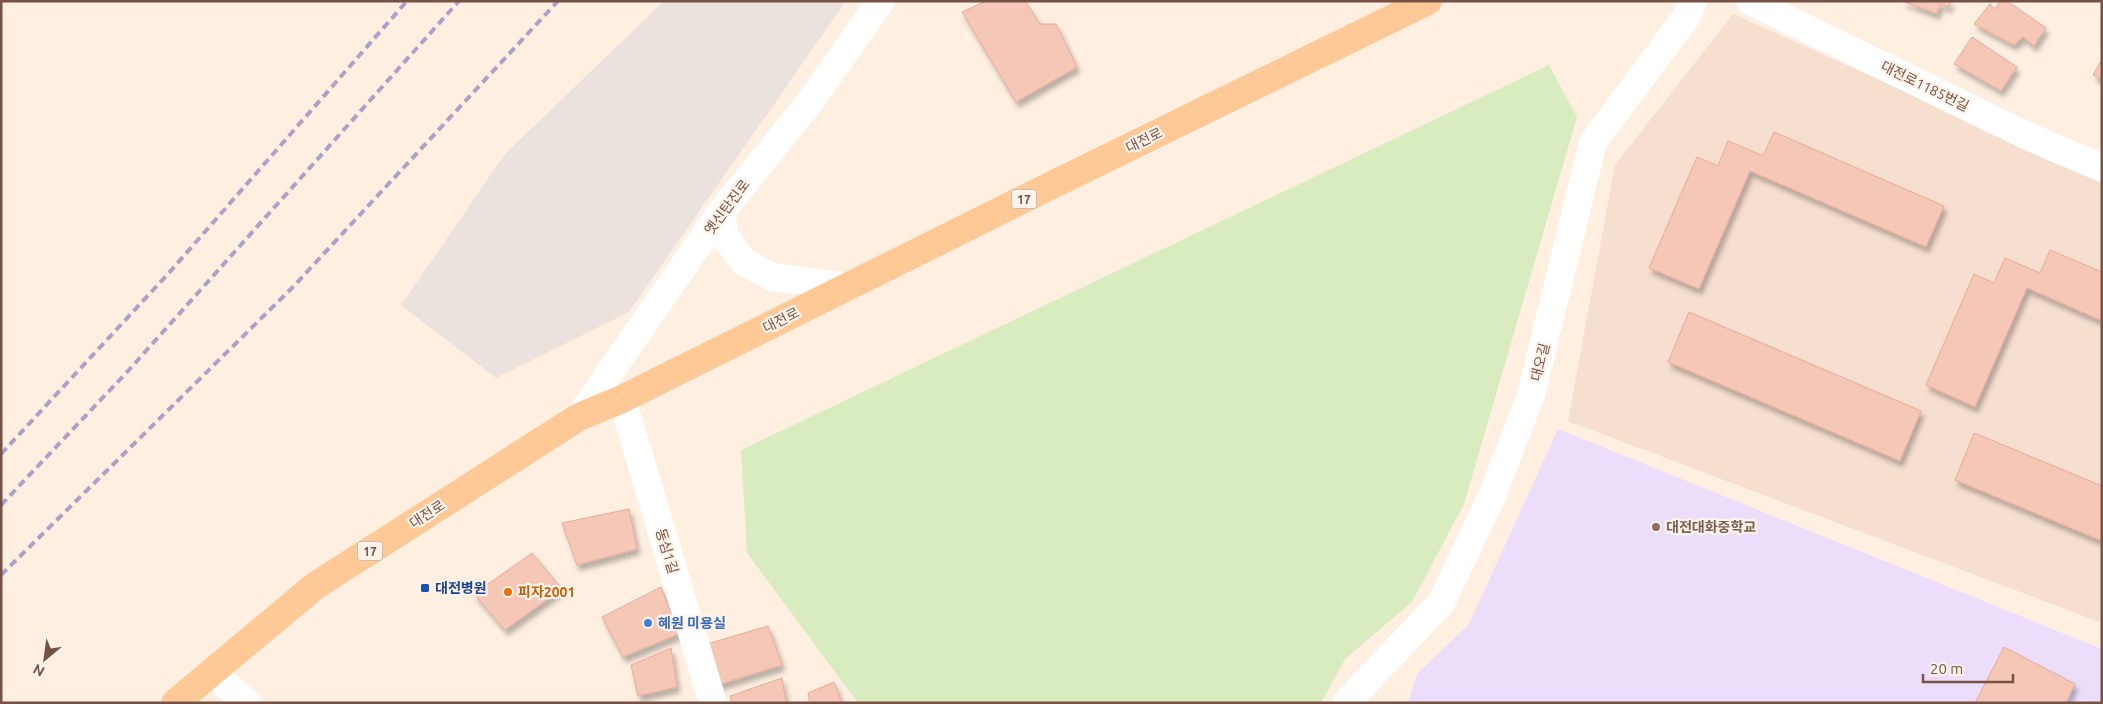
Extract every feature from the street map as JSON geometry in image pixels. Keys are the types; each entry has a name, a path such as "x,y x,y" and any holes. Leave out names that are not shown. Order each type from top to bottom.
{"main road":[{"name":"대전로","path":"175,703 315,586 579,417 622,400 1428,1"}],"street":[{"name":"옛신탄진로","path":"579,417 721,212 809,103 881,1"},
{"name":"대오길","path":"1346,703 1441,603 1492,496 1531,395 1594,142 1687,16 1693,1"},
{"name":"대전로1185번길","path":"1750,1 2025,135 2102,168"},
{"path":"721,212 725,237 744,262 772,277 847,287"},
{"name":"동심1길","path":"622,400 713,703"},
{"path":"213,673 247,703"}],"shaded area":[{"path":"664,1 846,1 629,312 496,378 401,305 505,154"},
{"path":"1733,14 2102,180 2102,623 1568,421 1615,165"},
{"name":"대전대화중학교","path":"1558,429 2102,649 2102,703 1408,703 1417,674 1469,624"}],"green space":[{"path":"1549,65 1577,117 1464,504 1412,602 1345,659 1321,703 858,703 747,553 741,450"}],"building":[{"path":"986,1 1025,1 1040,24 1056,24 1077,67 1016,102 962,12"},
{"path":"1902,1 1951,1 1949,7 1940,4 1937,14"},
{"path":"2000,1 2007,1 2046,28 2034,46 2023,37 2014,45 1974,24 1990,4 1995,9"},
{"path":"1972,37 2017,67 2001,91 1954,64"},
{"path":"2102,59 2102,80 2093,75"},
{"path":"1774,132 1944,206 1926,247 1750,171 1699,289 1649,268 1697,157 1718,166 1728,141 1763,156"},
{"path":"2050,250 2102,272 2102,321 2027,288 1975,407 1926,385 1974,274 1994,283 2005,258 2040,273"},
{"path":"1689,312 1921,411 1900,461 1668,362"},
{"path":"1974,433 2102,486 2102,541 1955,480"},
{"path":"629,509 637,549 577,565 562,523"},
{"path":"532,553 562,589 505,630 474,594"},
{"path":"661,587 679,634 623,657 602,617"},
{"path":"768,626 782,665 718,685 704,645"},
{"path":"2004,647 2075,684 2066,703 1975,703"},
{"path":"671,648 677,687 638,696 631,665"},
{"path":"782,678 786,703 732,703 730,696"},
{"path":"834,682 842,703 810,703 808,693"}],"railway":[{"path":"1,454 168,274 407,1"},
{"path":"1,505 128,371 459,1"},
{"path":"1,575 292,288 558,1"}],"place":[{"name":"대전대화중학교","path":"1656,527"},
{"name":"대전병원","path":"425,588"},
{"name":"피자2001","path":"508,592"},
{"name":"혜원 미용실","path":"648,623"}]}
